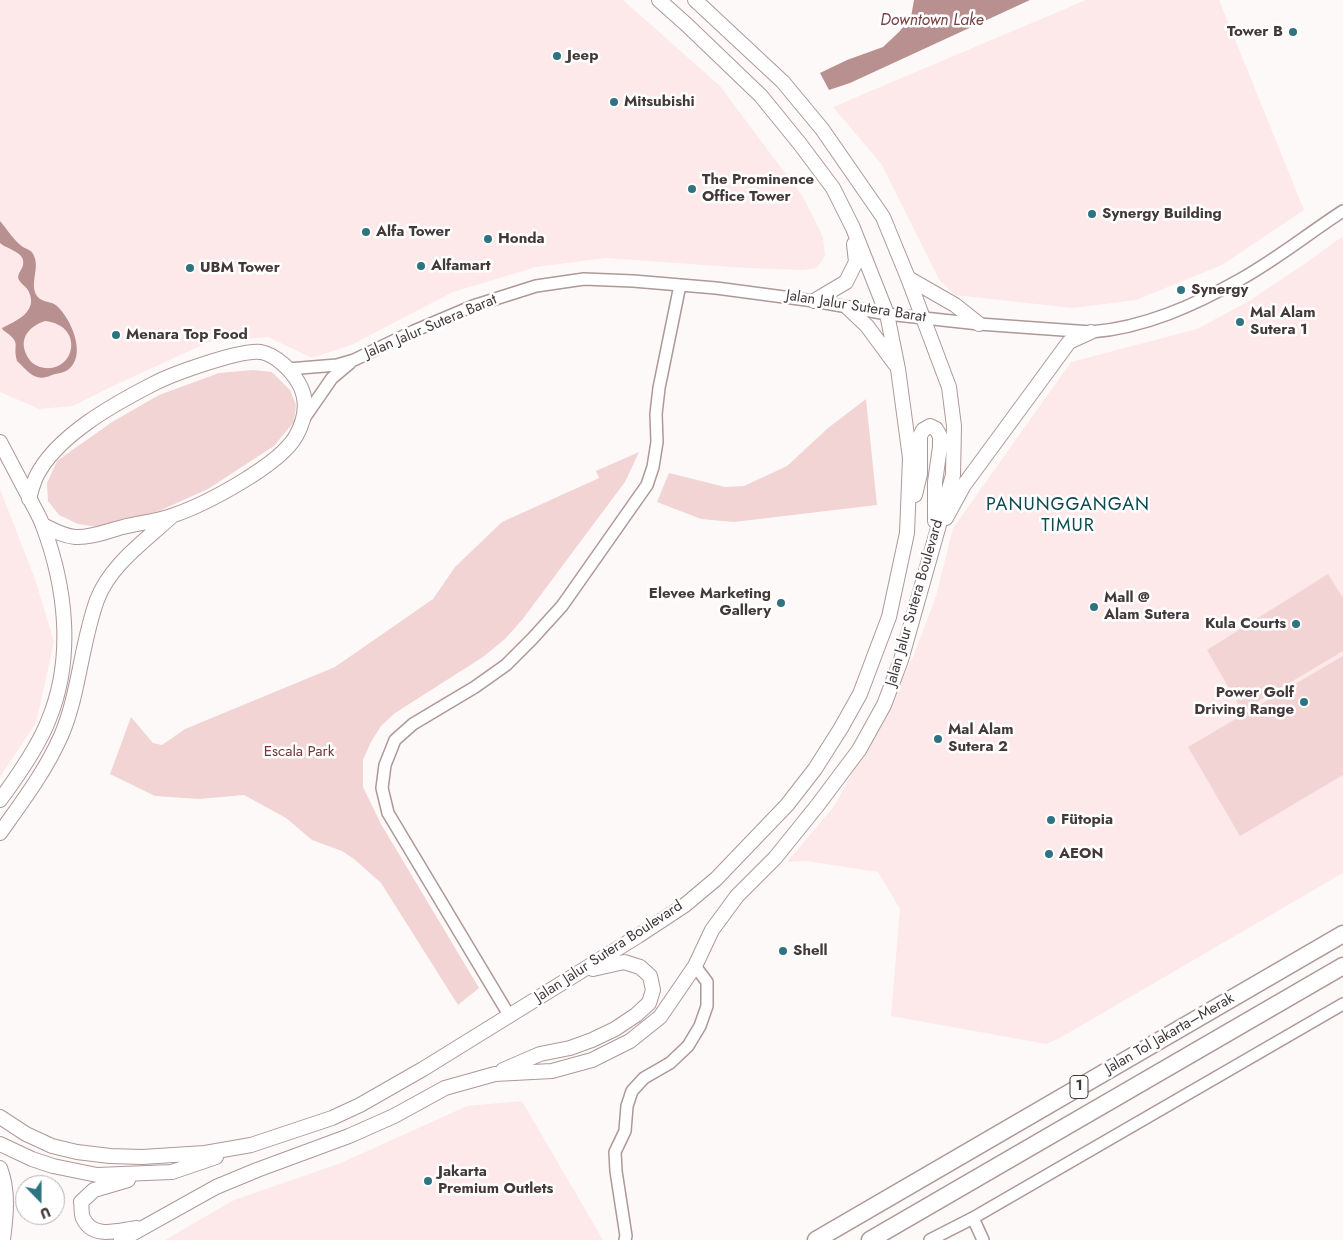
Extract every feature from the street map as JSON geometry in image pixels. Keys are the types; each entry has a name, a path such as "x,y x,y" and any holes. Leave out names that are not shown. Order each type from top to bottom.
{"highway":[{"name":"Jalan Tol Jakarta–Merak","path":"816,1240 1343,934"},
{"name":"Jalan Tol Jakarta–Merak","path":"870,1240 1343,966"}],"main road":[{"name":"Jalan Jalur Sutera Boulevard","path":"0,1117 26,1134 52,1146 110,1156 142,1157 205,1153 251,1145 332,1118 423,1069 677,910 716,879 787,805 815,769 841,728 874,659 889,617 907,534 910,458 898,368 887,314 853,228 833,188 761,96 659,0"},
{"name":"Jalan Jalur Sutera Boulevard","path":"121,1240 216,1187 349,1136 394,1116 445,1088 495,1074 552,1071 592,1060 630,1041 660,1017 695,966 712,930 737,896 775,858 817,806 859,750 880,713 902,660 953,475 954,426 949,388 883,217 822,129 783,82 695,0"},
{"path":"814,301 846,282 856,262 853,228"},
{"path":"908,278 955,305 979,324"},
{"path":"848,308 867,326 898,368"},
{"path":"934,539 964,485 1069,342 1091,332"},
{"path":"29,499 36,476 51,454 70,436 113,405 172,375 204,364 246,353 261,352 266,354 288,369 300,386 306,401 305,418"},
{"name":"Jalan Jalur Sutera Barat","path":"173,516 223,493 276,458 296,437 305,418"},
{"path":"907,534 920,474 920,436 930,426 936,429 940,436 935,482 934,539"},
{"path":"0,442 43,525 57,573 64,614 65,640 63,663 49,720 13,782 0,800"},
{"path":"43,525 64,536 82,536 173,516"},
{"path":"0,833 37,782 61,736 69,714 81,658 97,600 105,585 122,560 173,516"},
{"path":"495,1074 540,1054 570,1048 592,1040 615,1029 650,1003 653,990 650,976 640,967 624,962 582,971"},
{"path":"0,1144 32,1159 75,1172 97,1175 122,1175 172,1172"},
{"path":"165,1215 138,1228 103,1233 91,1228 83,1218 82,1202 94,1190 172,1172 251,1145"},
{"path":"0,1168 6,1191 6,1220 3,1240"}],"street":[{"name":"Jalan Jalur Sutera Barat","path":"288,369 337,365 354,360 414,331 473,306 536,286 584,279 748,291 887,314 979,324 1091,332 1136,326 1203,299 1242,279 1343,211"},
{"path":"509,1015 388,812 382,788 385,764 395,740 412,724 475,687 506,665 532,639 562,606 647,485 654,467 659,388 680,285"},
{"name":"Jalan Jalur Sutera Barat","path":"305,418 332,378 354,360"},
{"path":"625,1240 615,1152 625,1131 626,1106 632,1091 644,1078 670,1063 688,1046 700,1026 707,1006 707,982 695,966"},
{"path":"936,1238 1343,1004"},
{"path":"973,1218 982,1240"}],"shaded area":[{"path":"0,0 623,0 720,86 803,197 823,237 825,256 817,268 803,270 606,258 536,267 453,292 351,345 312,358 268,337 209,342 73,406 39,409 0,392"},
{"path":"1086,0 1219,0 1304,210 1222,265 1136,300 1073,308 955,295 940,281 882,165 833,107"},
{"path":"1343,236 1343,873 1058,1039 1046,1044 891,1016 900,909 878,872 806,861 787,862 835,805 913,657 936,596 953,528 1071,362 1197,329 1249,301"},
{"path":"0,489 35,579 54,642 36,723 0,777"},
{"name":"Jakarta Premium Outlets","path":"522,1101 603,1240 165,1240 234,1200 341,1163 467,1106"}],"green space":[{"path":"253,370 272,372 290,390 296,405 294,422 274,446 208,489 159,511 97,527 78,524 59,515 48,501 47,483 57,461 112,422 159,395 219,373"},
{"path":"866,399 877,505 734,522 701,519 657,502 669,473 725,487 744,486 787,466 828,428"},
{"name":"Escala Park","path":"639,452 625,482 522,620 505,639 483,657 395,713 381,726 363,760 363,787 381,824 479,988 458,1005 381,883 342,851 312,840 286,818 244,795 199,799 155,796 110,774 131,717 153,743 162,745 185,729 335,667 433,599 455,567 502,522 599,478 596,471"},
{"name":"Kula Courts","path":"1328,574 1343,598 1343,651 1242,711 1207,650"},
{"name":"Power Golf Driving Range","path":"1343,656 1343,775 1240,836 1188,747"}],"water":[{"name":"Downtown Lake","path":"914,0 1030,0 850,83 829,90 820,73 847,60 883,47 911,17"},
{"path":"0,221 17,242 33,254 36,261 34,287 37,296 57,306 67,319 75,336 77,354 75,362 66,371 41,378 33,375 17,361 15,341 2,328 24,315 31,305 31,299 28,290 18,278 23,265 22,257 0,243","holes":["45,321 57,324 66,330 70,338 69,356 56,367 40,367 30,361 24,341 33,327"]}],"place":[{"name":"Tower B","path":"1293,32"},
{"name":"Jeep","path":"557,56"},
{"name":"Mitsubishi","path":"614,102"},
{"name":"The Prominence Office Tower","path":"692,189"},
{"name":"Synergy Building","path":"1092,214"},
{"name":"Alfa Tower","path":"366,232"},
{"name":"Honda","path":"488,239"},
{"name":"Alfamart","path":"421,266"},
{"name":"UBM Tower","path":"190,268"},
{"name":"Synergy","path":"1181,290"},
{"name":"Mal Alam Sutera 1","path":"1240,322"},
{"name":"Menara Top Food","path":"116,335"},
{"name":"Elevee Marketing Gallery","path":"781,603"},
{"name":"Mall @ Alam Sutera","path":"1094,607"},
{"name":"Kula Courts","path":"1296,624"},
{"name":"Power Golf Driving Range","path":"1304,702"},
{"name":"Mal Alam Sutera 2","path":"938,739"},
{"name":"Fütopia","path":"1051,820"},
{"name":"AEON","path":"1049,854"},
{"name":"Shell","path":"783,951"},
{"name":"Jakarta Premium Outlets","path":"428,1181"}],"district":[{"name":"PANUNGGANGAN TIMUR","path":"1068,516"}]}
